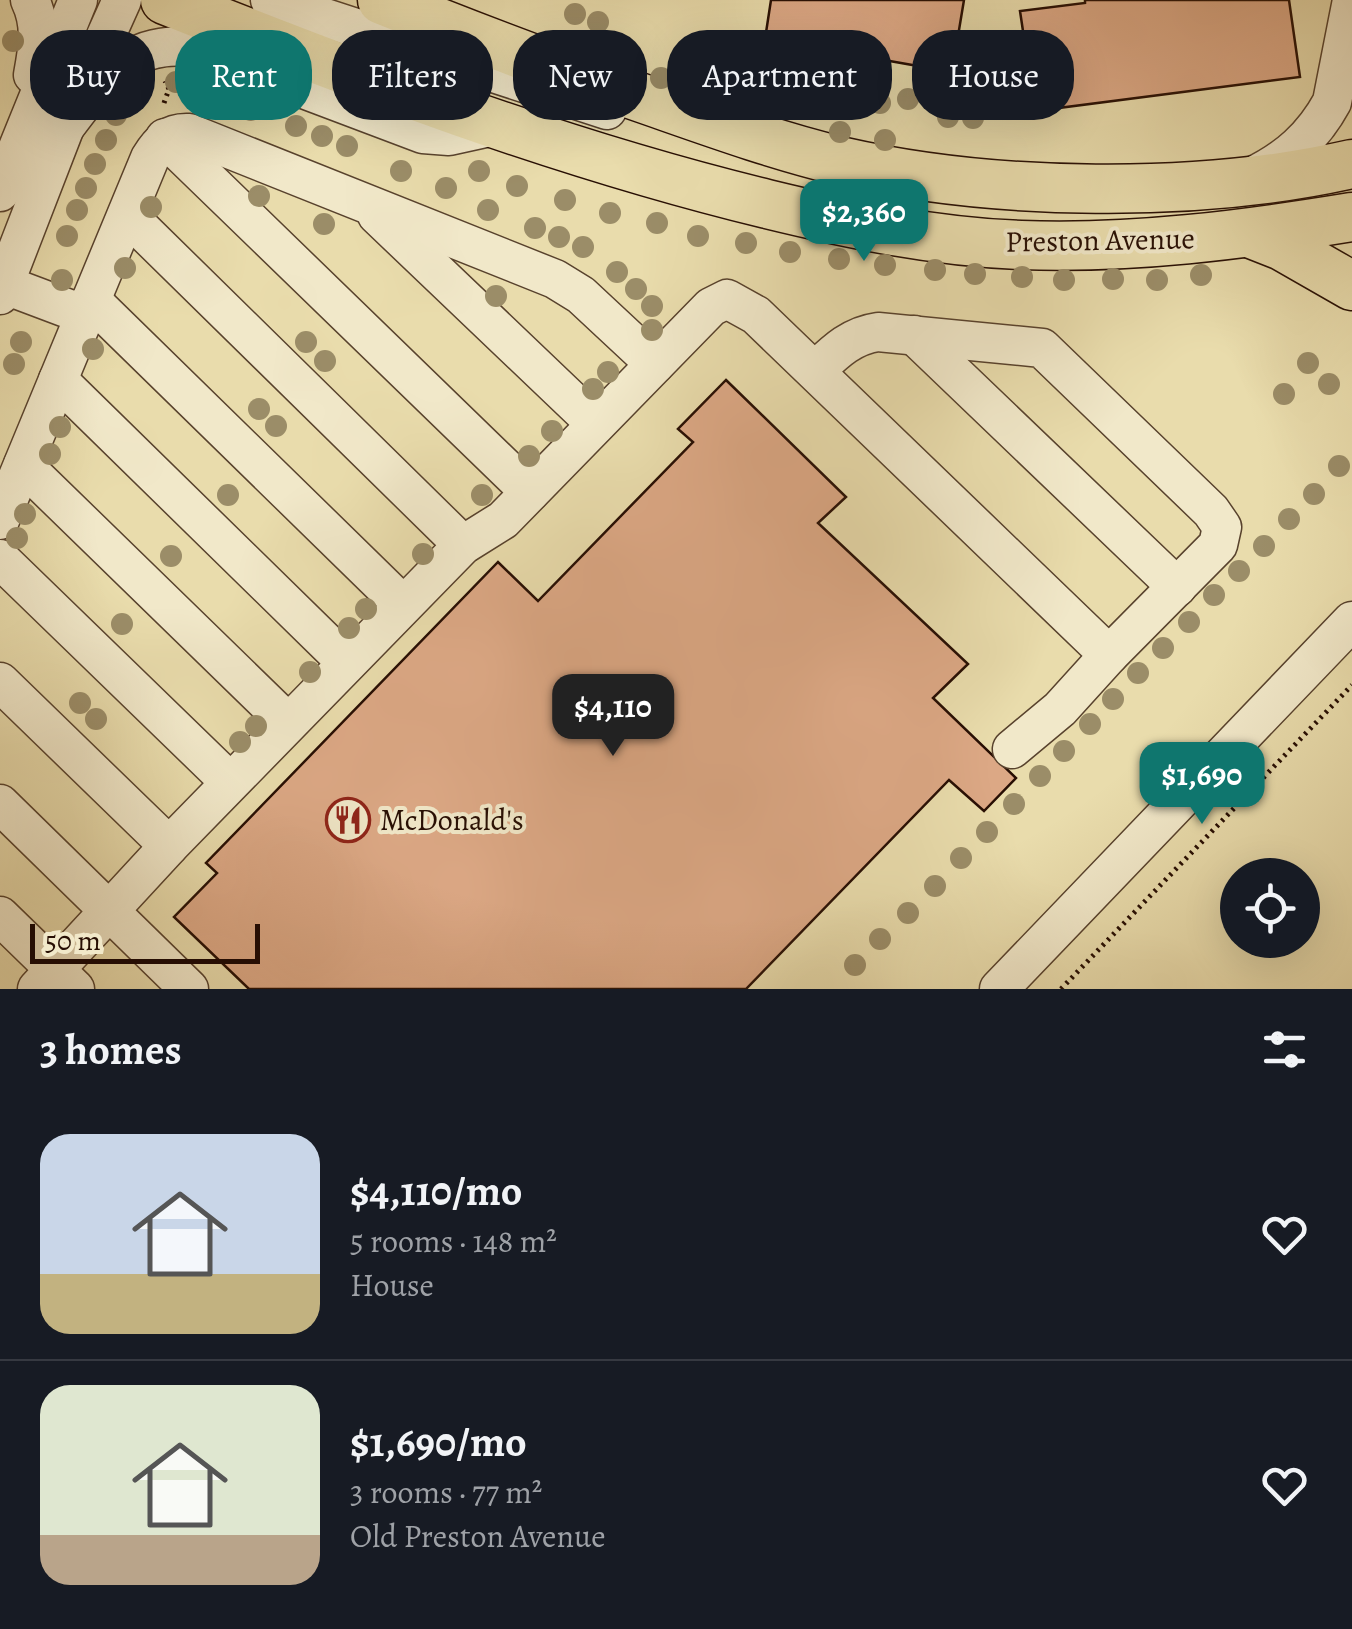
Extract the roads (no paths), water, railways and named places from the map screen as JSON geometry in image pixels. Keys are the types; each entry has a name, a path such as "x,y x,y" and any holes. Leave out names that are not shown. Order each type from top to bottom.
{"main road":[{"name":"Preston Avenue","path":"165,0 498,125 721,192 855,224 962,240 1070,246 1186,241 1352,218"},
{"name":"Preston Avenue","path":"382,0 513,52"},
{"name":"Preston Avenue","path":"647,99 793,149 892,171 986,182 1130,187 1244,180 1352,164"},
{"path":"1249,234 1282,246 1352,286"}],"street":[{"path":"30,0 39,30"},
{"path":"66,30 78,0"},
{"path":"122,0 65,127 1,287 88,308 403,606"},
{"path":"270,0 712,146 733,150 793,149"},
{"path":"436,0 502,28 513,37"},
{"path":"1244,180 1290,154 1315,129 1332,102 1350,30 1327,0"},
{"path":"65,127 124,61 144,50 172,44 196,48 423,134 449,136 498,125"},
{"path":"0,192 30,117"},
{"path":"0,520 150,158 165,138 177,133 189,133 568,286 655,364"},
{"path":"165,138 530,492"},
{"path":"363,202 596,424"},
{"path":"127,215 463,546"},
{"path":"0,916 56,982 109,912 403,606 463,546 503,520 711,307 727,300 756,314 1109,655"},
{"path":"815,371 842,345 866,334 1042,348 1218,518 1222,527 1218,545 1060,709 1012,749"},
{"path":"914,335 1177,587"},
{"path":"58,380 347,663"},
{"path":"23,465 288,723"},
{"path":"0,559 230,782"},
{"path":"1000,989 1352,621"},
{"path":"0,682 170,846"},
{"path":"0,804 189,989"}],"place":[{"name":"McDonald's","path":"348,820"}]}
